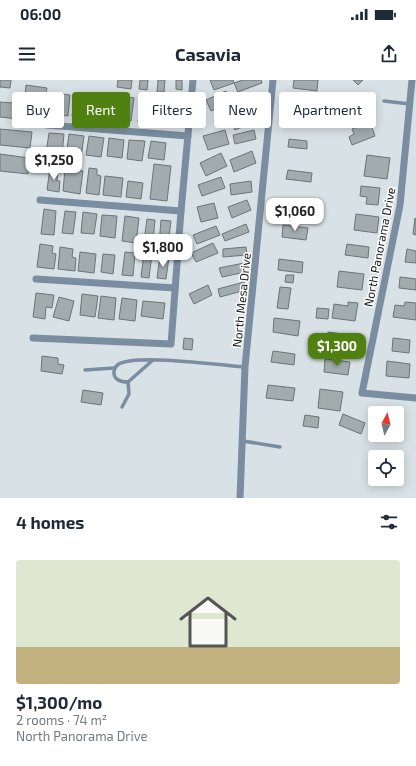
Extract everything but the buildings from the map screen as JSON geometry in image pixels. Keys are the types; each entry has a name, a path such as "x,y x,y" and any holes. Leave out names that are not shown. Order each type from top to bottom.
{"street":[{"path":"33,338 171,344 174,288 193,80"},
{"name":"North Mesa Drive","path":"240,498 245,367 273,80"},
{"name":"North Panorama Drive","path":"412,80 400,205 362,393 416,398"},
{"path":"64,126 188,136"},
{"path":"40,200 181,211"},
{"path":"36,279 174,288"}],"lane":[{"path":"384,101 410,104"},
{"path":"153,360 128,382 122,382 116,379 114,368 117,364 124,362 153,360 245,367"},
{"path":"86,370 114,368"},
{"path":"122,407 129,394 128,382"},
{"path":"242,441 280,448"}]}
